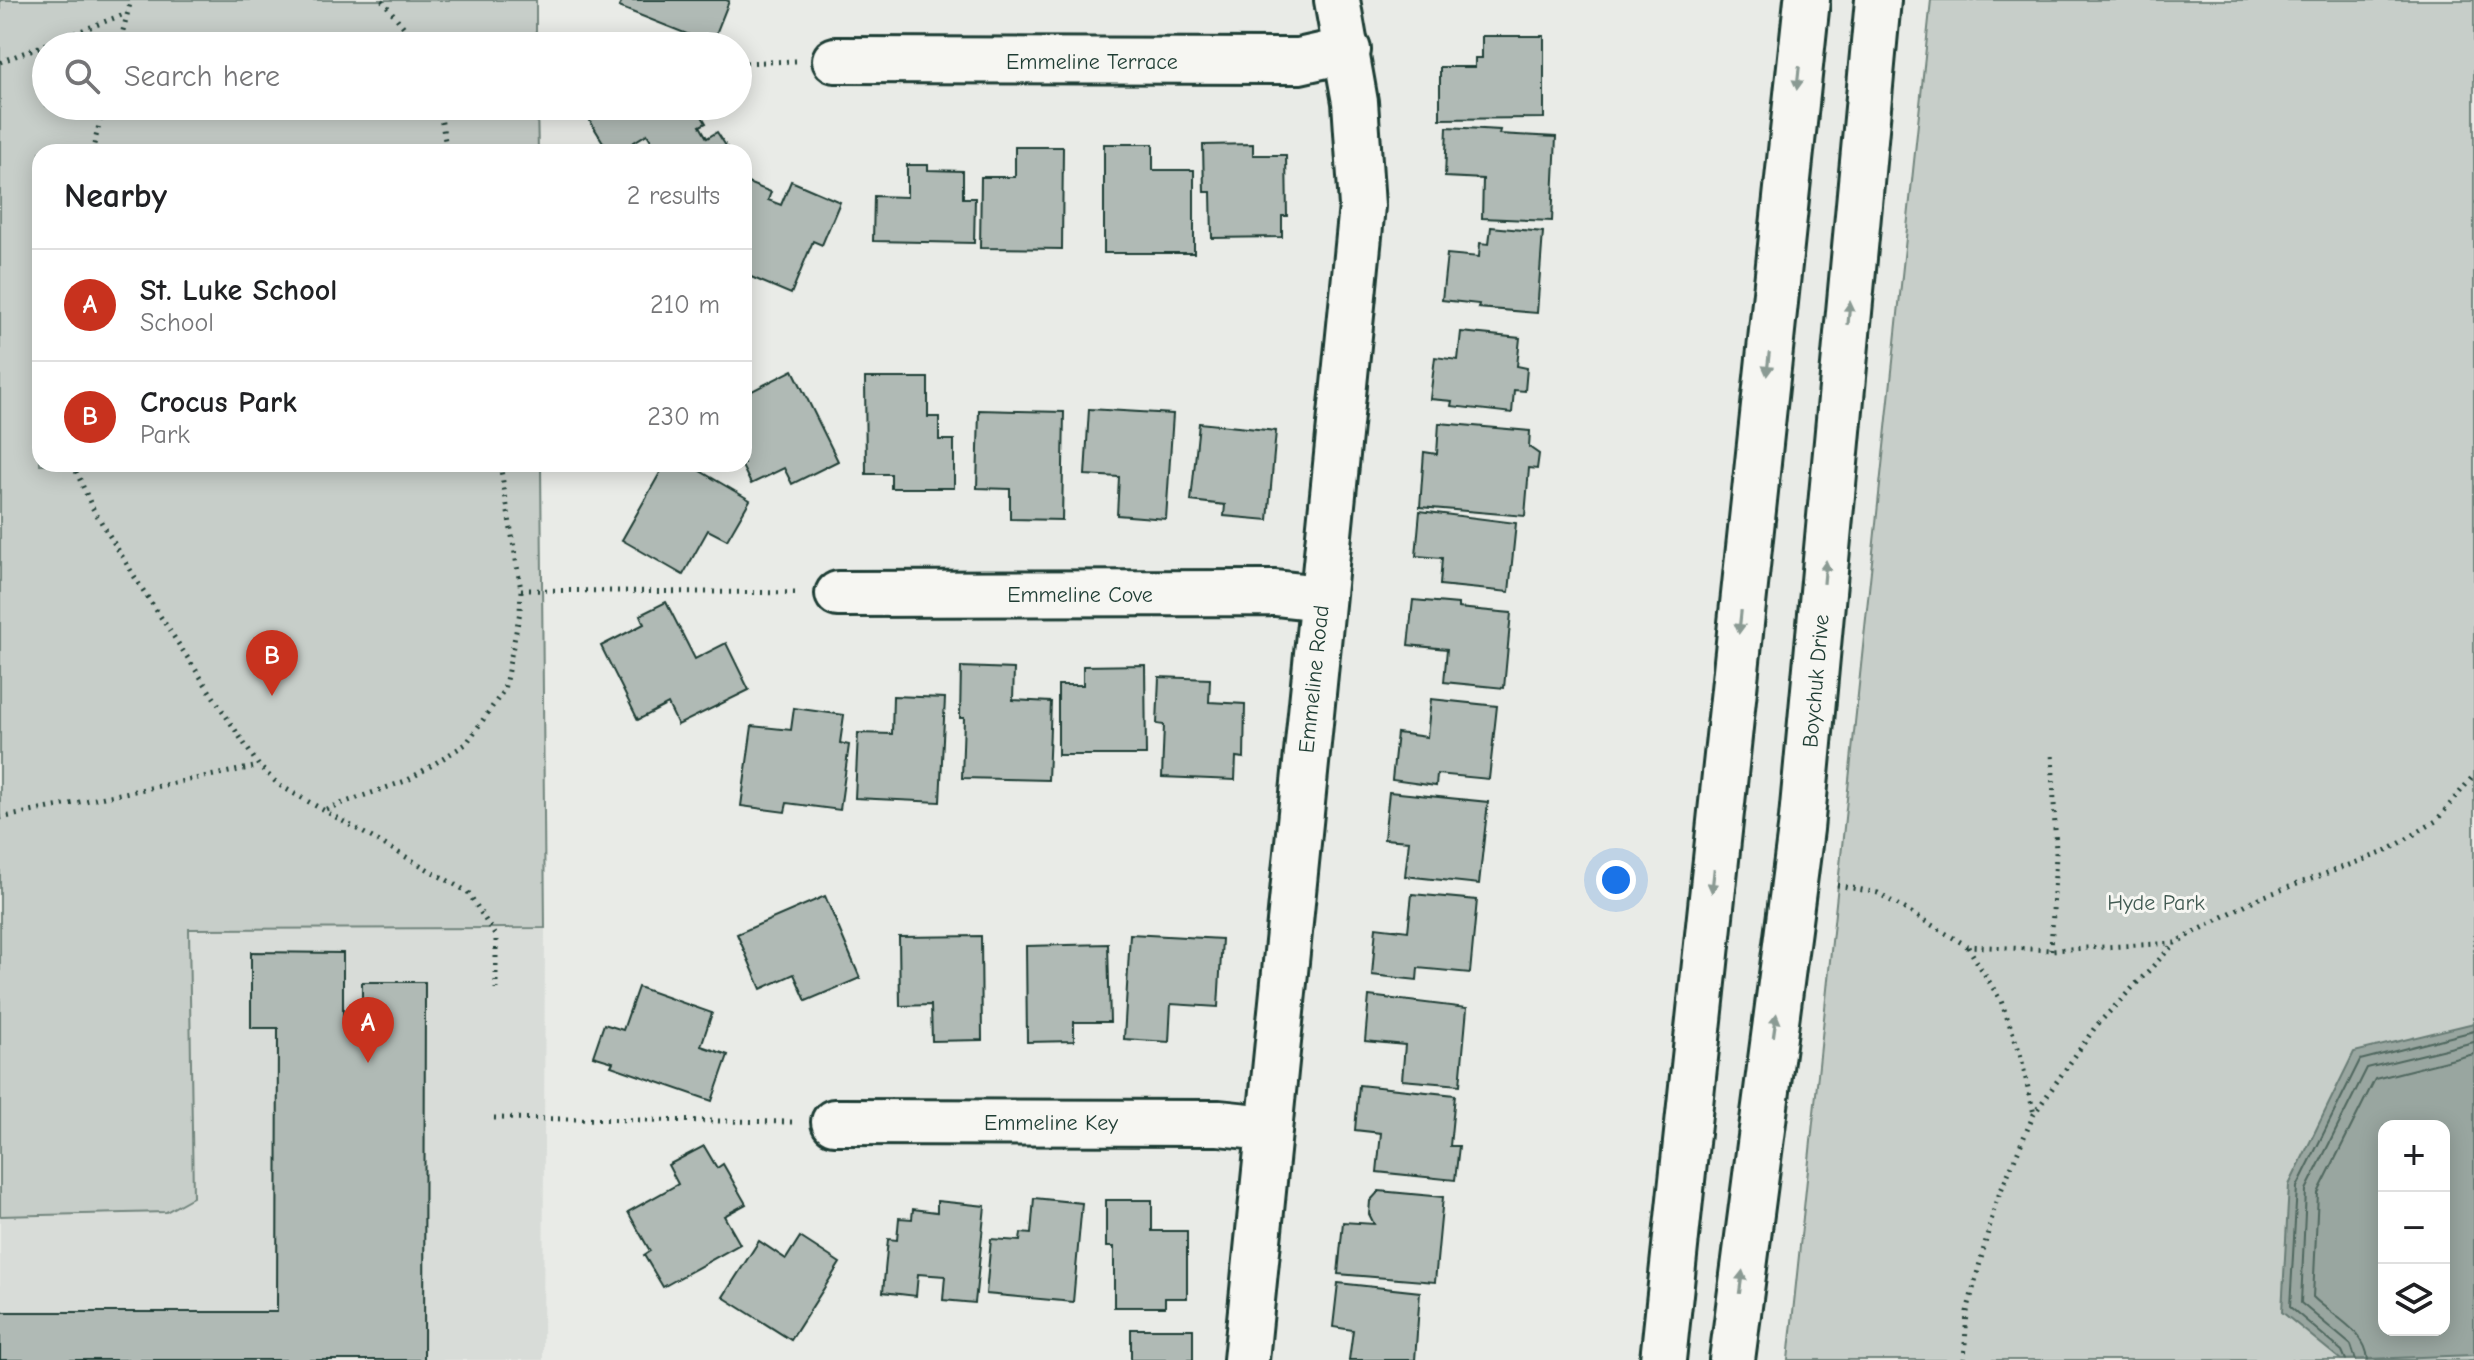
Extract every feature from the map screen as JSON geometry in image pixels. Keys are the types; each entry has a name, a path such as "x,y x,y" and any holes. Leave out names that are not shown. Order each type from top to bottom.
{"street":[{"name":"Emmeline Road","path":"1246,1360 1362,206 1355,102 1337,0"},
{"path":"1663,1360 1807,0"},
{"name":"Boychuk Drive","path":"1732,1360 1801,829 1878,0"},
{"name":"Emmeline Terrace","path":"835,60 1299,61 1348,50"},
{"name":"Emmeline Cove","path":"838,594 1275,593 1321,598"},
{"name":"Emmeline Key","path":"834,1122 1219,1123 1267,1128"}],"path":[{"path":"122,32 131,0"},
{"path":"382,0 408,32"},
{"path":"78,32 127,13"},
{"path":"0,62 32,50"},
{"path":"94,144 100,120"},
{"path":"441,120 446,144"},
{"path":"77,472 92,507 139,584 259,766 279,785 468,892 496,937 496,989"},
{"path":"325,810 408,780 466,744 504,690 520,612 521,590 501,472"},
{"path":"521,590 757,593"},
{"path":"2051,950 2056,854 2052,751"},
{"path":"0,818 259,766"},
{"path":"1964,1360 1967,1312 1996,1202 2034,1114 2096,1026 2175,943 2254,900 2387,851 2436,821 2474,775"},
{"path":"1832,884 1878,893 1967,946 2001,1001 2020,1053 2034,1114"},
{"path":"1967,946 2051,950 2175,943"},
{"path":"494,1118 757,1122"}],"shaded area":[{"path":"545,928 543,1360 0,1360 0,1216 166,1212 193,1197 189,929"}],"green space":[{"path":"0,0 536,0 536,32 32,32 32,120 537,120 538,144 32,144 32,472 541,472 545,928 189,929 193,1197 166,1212 0,1216"},
{"name":"Hyde Park","path":"1931,0 2474,0 2474,1360 1788,1360"}],"water":[{"path":"2474,1023 2474,1355 2341,1360 2282,1312 2289,1185 2354,1052"}],"building":[{"path":"622,0 729,1 717,32 682,32 619,7"},
{"path":"1482,36 1544,36 1544,118 1440,119 1440,67 1475,67 1475,58 1482,58"},
{"path":"589,120 704,120 706,123 700,126 707,138 717,132 725,144 653,144 647,134 631,144 604,144"},
{"path":"1447,127 1556,137 1552,221 1482,218 1483,179 1445,177"},
{"path":"1104,144 1153,144 1153,170 1194,170 1194,253 1104,253"},
{"path":"1253,144 1253,155 1286,155 1287,216 1282,216 1282,237 1212,238 1211,192 1204,192 1203,145"},
{"path":"1015,147 1063,147 1062,249 980,248 981,177 1015,177"},
{"path":"907,165 928,165 928,170 963,171 963,198 975,198 974,243 873,241 874,196 907,197"},
{"path":"791,181 840,202 822,245 813,241 791,294 752,277 752,185 771,192 768,200 781,205"},
{"path":"1491,227 1543,232 1537,313 1478,308 1479,304 1442,300 1447,254 1479,257 1480,243 1489,244"},
{"path":"1461,332 1520,338 1517,366 1527,368 1525,391 1514,390 1512,413 1451,406 1452,401 1430,399 1435,357 1458,360"},
{"path":"793,370 838,461 792,484 784,468 751,484 745,472 752,472 752,391"},
{"path":"865,378 928,378 928,417 939,417 939,440 954,440 954,488 891,488 891,474 866,474"},
{"path":"1089,409 1173,414 1166,519 1117,515 1119,477 1085,475"},
{"path":"979,410 1064,412 1062,520 1010,519 1010,489 977,488"},
{"path":"1199,423 1276,431 1268,520 1224,516 1225,505 1191,501"},
{"path":"1439,423 1530,431 1529,447 1539,454 1537,469 1529,468 1525,516 1420,507 1424,452 1437,454"},
{"path":"660,472 702,472 750,500 727,540 708,530 683,575 622,540"},
{"path":"1420,511 1516,523 1509,592 1440,585 1442,558 1416,556"},
{"path":"1413,600 1511,613 1504,688 1444,682 1447,649 1408,645"},
{"path":"666,602 695,659 726,643 749,690 678,725 668,704 638,720 601,646 644,624 640,615"},
{"path":"1145,665 1146,755 1058,755 1058,685 1083,685 1083,666"},
{"path":"961,667 1014,669 1013,700 1051,702 1048,780 962,778 964,718 960,718"},
{"path":"1159,677 1210,679 1209,702 1245,704 1244,758 1236,757 1235,780 1162,777 1164,725 1157,724"},
{"path":"893,696 945,698 940,802 855,798 858,733 892,734"},
{"path":"1431,699 1497,706 1489,779 1437,774 1436,786 1392,780 1397,733 1427,737"},
{"path":"794,708 844,715 840,743 849,745 840,810 787,803 785,812 741,806 752,726 791,730"},
{"path":"1389,792 1488,802 1479,884 1405,876 1409,841 1384,839"},
{"path":"1412,894 1477,900 1470,973 1418,968 1417,980 1372,975 1376,927 1408,931"},
{"path":"825,896 860,978 806,1001 794,974 761,989 737,934"},
{"path":"1130,934 1222,939 1218,1007 1171,1004 1169,1042 1124,1039"},
{"path":"981,936 982,1040 932,1041 931,1005 900,1006 899,937"},
{"path":"1108,944 1110,1022 1074,1022 1074,1041 1027,1042 1026,946"},
{"path":"251,952 343,953 343,1020 362,1020 362,982 425,982 424,1360 0,1360 0,1312 277,1312 278,1028 251,1028"},
{"path":"638,987 712,1013 701,1046 728,1055 712,1101 611,1066 613,1062 593,1056 604,1024 623,1030"},
{"path":"1369,996 1467,1008 1460,1085 1402,1080 1405,1045 1365,1041"},
{"path":"1359,1085 1455,1095 1450,1146 1459,1146 1455,1180 1377,1172 1381,1133 1355,1130"},
{"path":"704,1146 717,1168 723,1164 746,1204 724,1216 740,1244 663,1287 644,1255 650,1251 628,1212 678,1184 668,1165"},
{"path":"1379,1191 1443,1197 1435,1282 1338,1274 1343,1222 1374,1224 1369,1214 1370,1201"},
{"path":"1034,1198 1082,1203 1073,1302 986,1294 991,1239 1020,1241 1021,1233 1031,1234"},
{"path":"1106,1200 1152,1200 1152,1231 1187,1231 1187,1298 1165,1298 1165,1307 1114,1307 1114,1247 1106,1247"},
{"path":"937,1201 985,1206 975,1303 943,1300 945,1276 918,1274 916,1296 883,1292 888,1239 897,1240 899,1218 912,1219 913,1209 937,1212"},
{"path":"800,1237 840,1263 791,1340 723,1297 759,1241 786,1259"},
{"path":"1338,1283 1420,1292 1415,1360 1349,1360 1353,1330 1333,1327"},
{"path":"1131,1329 1193,1329 1193,1360 1131,1360"}],"place":[{"name":"Crocus Park","path":"272,696"},
{"name":"St. Luke School","path":"368,1063"}]}
